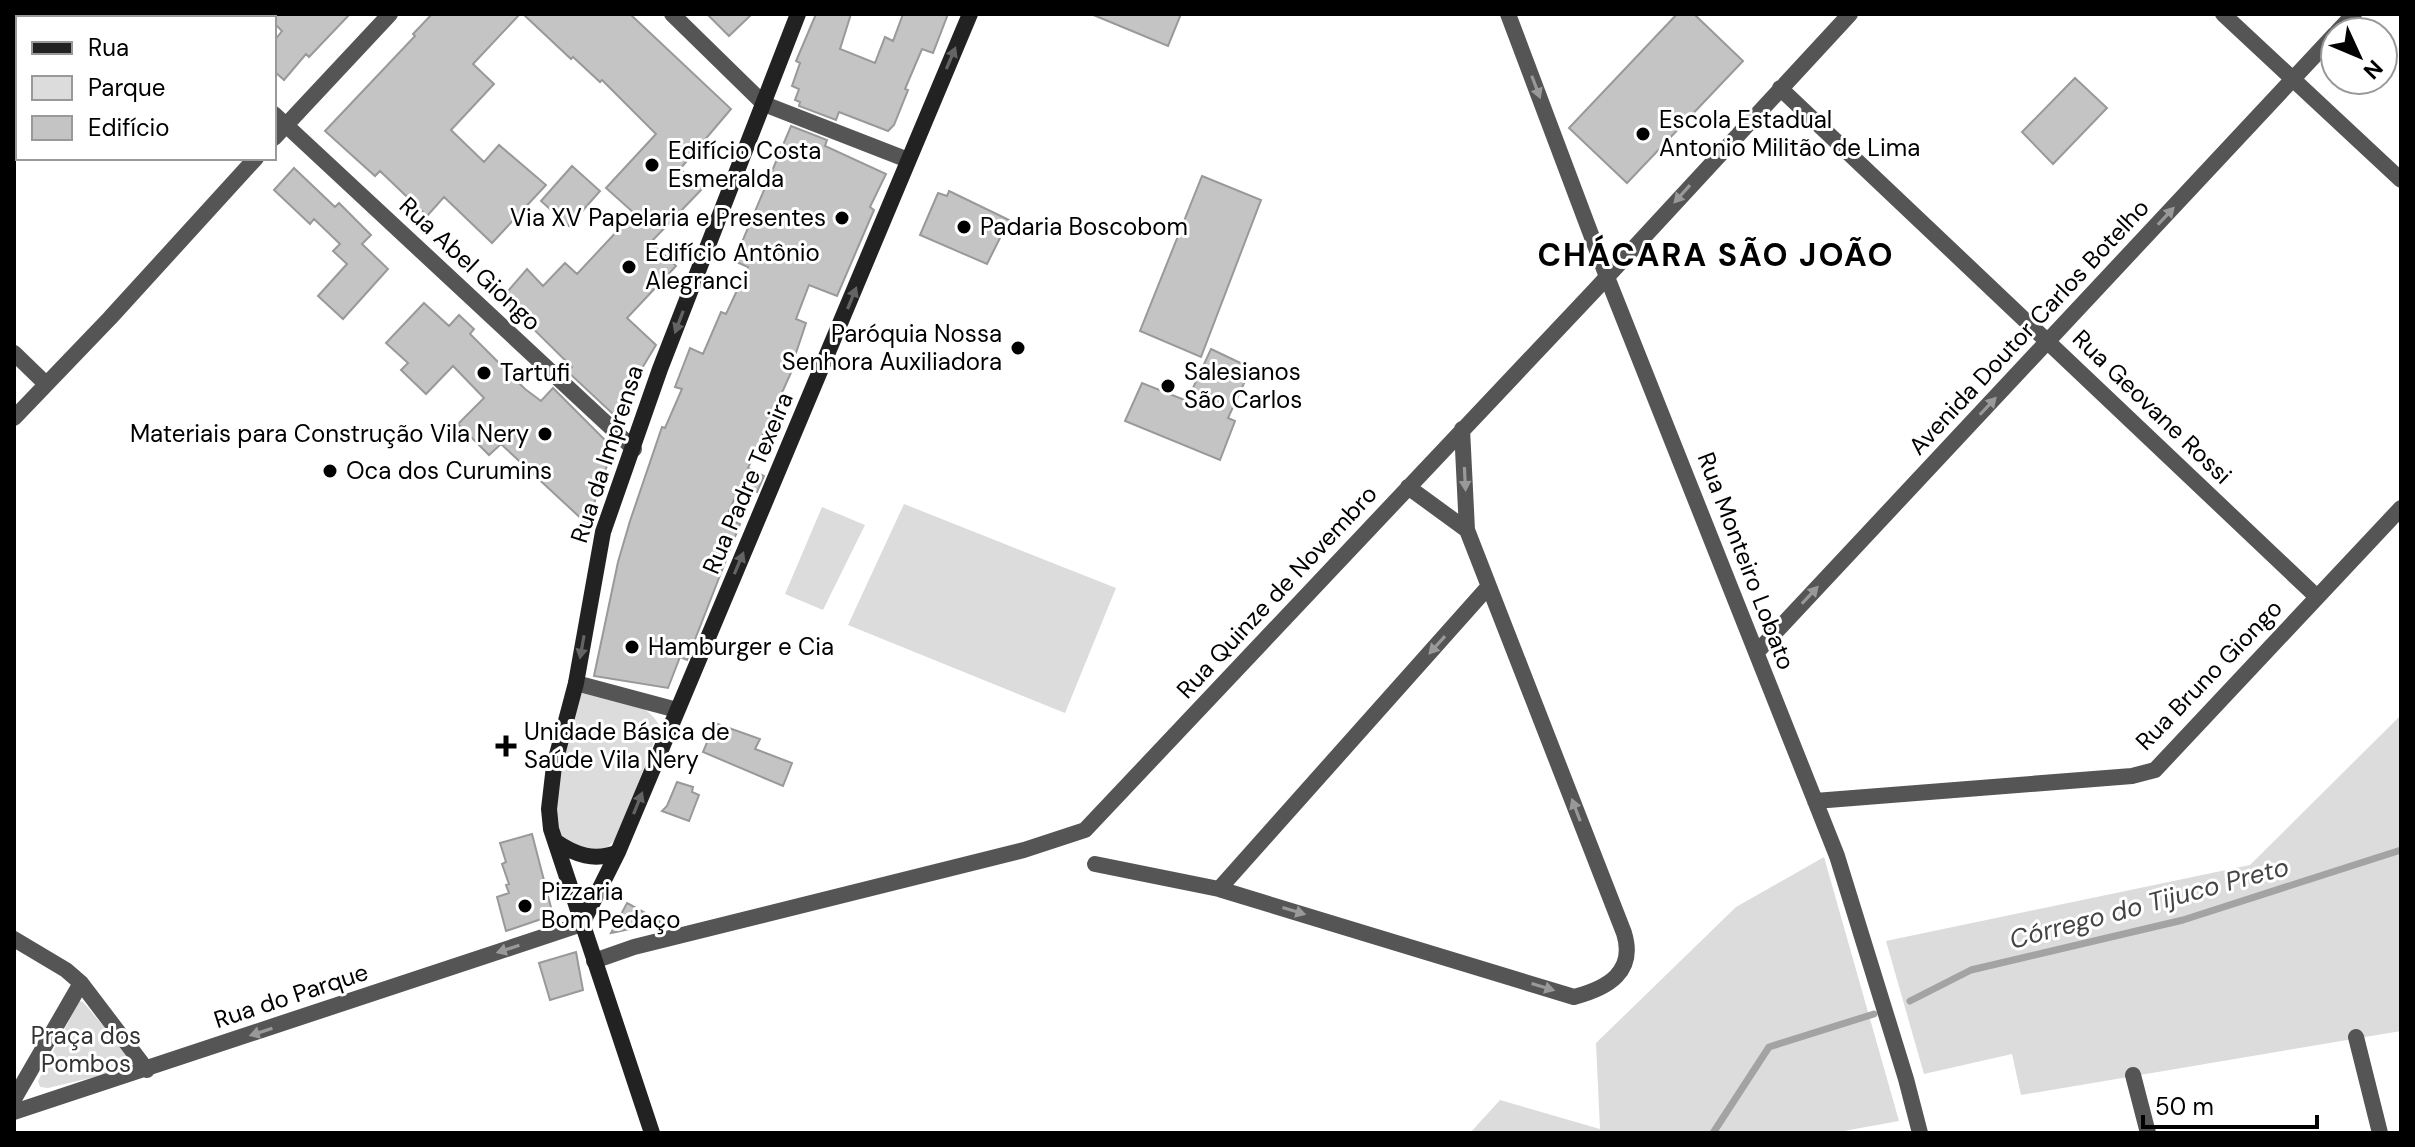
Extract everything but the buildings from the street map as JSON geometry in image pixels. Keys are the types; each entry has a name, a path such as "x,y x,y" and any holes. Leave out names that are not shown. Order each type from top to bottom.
{"main road":[{"name":"Rua da Imprensa","path":"649,1132 551,829 549,809 554,766 576,683 603,532 660,369 798,14"},
{"name":"Rua Padre Texeira","path":"582,924 618,852 970,14"},
{"path":"555,841 574,854 590,857 605,858 618,852"}],"street":[{"path":"280,119 390,14"},
{"path":"672,14 764,104 908,160"},
{"name":"Rua Monteiro Lobato","path":"1508,14 1607,277 1837,856 1920,1133"},
{"name":"Rua Quinze de Novembro","path":"594,961 634,947 1024,850 1085,830 1607,277 1850,14"},
{"path":"2223,14 2401,180"},
{"name":"Avenida Doutor Carlos Botelho","path":"1757,652 2319,52"},
{"name":"Rua Geovane Rossi","path":"1780,88 2317,597"},
{"name":"Rua Abel Giongo","path":"280,119 634,449"},
{"path":"14,418 254,160"},
{"path":"14,353 46,384"},
{"path":"1095,864 1219,889 1574,997 1594,992 1626,965 1629,948 1624,933 1467,530 1462,429"},
{"path":"1408,487 1467,530"},
{"name":"Rua Bruno Giongo","path":"1815,801 2132,776 2155,770 2401,508"},
{"path":"1219,889 1489,586"},
{"path":"576,683 677,710"},
{"name":"Rua do Parque","path":"14,1112 582,924"},
{"path":"14,939 66,970 81,983 147,1070"},
{"path":"14,1099 81,983"},
{"path":"2356,1037 2380,1133"},
{"path":"2133,1075 2148,1133"}],"green space":[{"path":"904,504 1116,588 1065,713 848,625"},
{"path":"822,507 865,525 823,610 785,594"},
{"path":"580,691 637,705 660,727 617,837 609,846 598,850 577,846 564,839 557,830 554,817 553,800 560,761"},
{"path":"2401,715 2401,1031 2021,1095 2012,1054 1924,1074 1886,941 2250,865"},
{"path":"1824,857 1899,1121 1833,1133 1470,1133 1500,1100 1600,1129 1596,1043 1736,907"},
{"name":"Praça dos Pombos","path":"79,1001 132,1060 132,1064 128,1069 48,1088 40,1087 38,1081"}],"waterway":[{"name":"Córrego do Tijuco Preto","path":"1910,1001 1971,970 2183,920 2401,850"},
{"name":"Córrego do Tijuco Preto","path":"1713,1133 1769,1047 1874,1014"}],"place":[{"name":"Escola Estadual Antonio Militão de Lima","path":"1643,134"},
{"name":"Edifício Costa Esmeralda","path":"652,165"},
{"name":"Via XV Papelaria e Presentes","path":"842,218"},
{"name":"Padaria Boscobom","path":"964,227"},
{"name":"Edifício Antônio Alegranci","path":"629,267"},
{"name":"Paróquia Nossa Senhora Auxiliadora","path":"1018,348"},
{"name":"Tartufi","path":"484,373"},
{"name":"Salesianos São Carlos","path":"1168,386"},
{"name":"Materiais para Construção Vila Nery","path":"545,434"},
{"name":"Oca dos Curumins","path":"330,471"},
{"name":"Hamburger e Cia","path":"632,647"},
{"name":"Unidade Básica de Saúde Vila Nery","path":"506,746"},
{"name":"Pizzaria Bom Pedaço","path":"525,906"}],"district":[{"name":"CHÁCARA SÃO JOÃO","path":"1716,255"}]}
